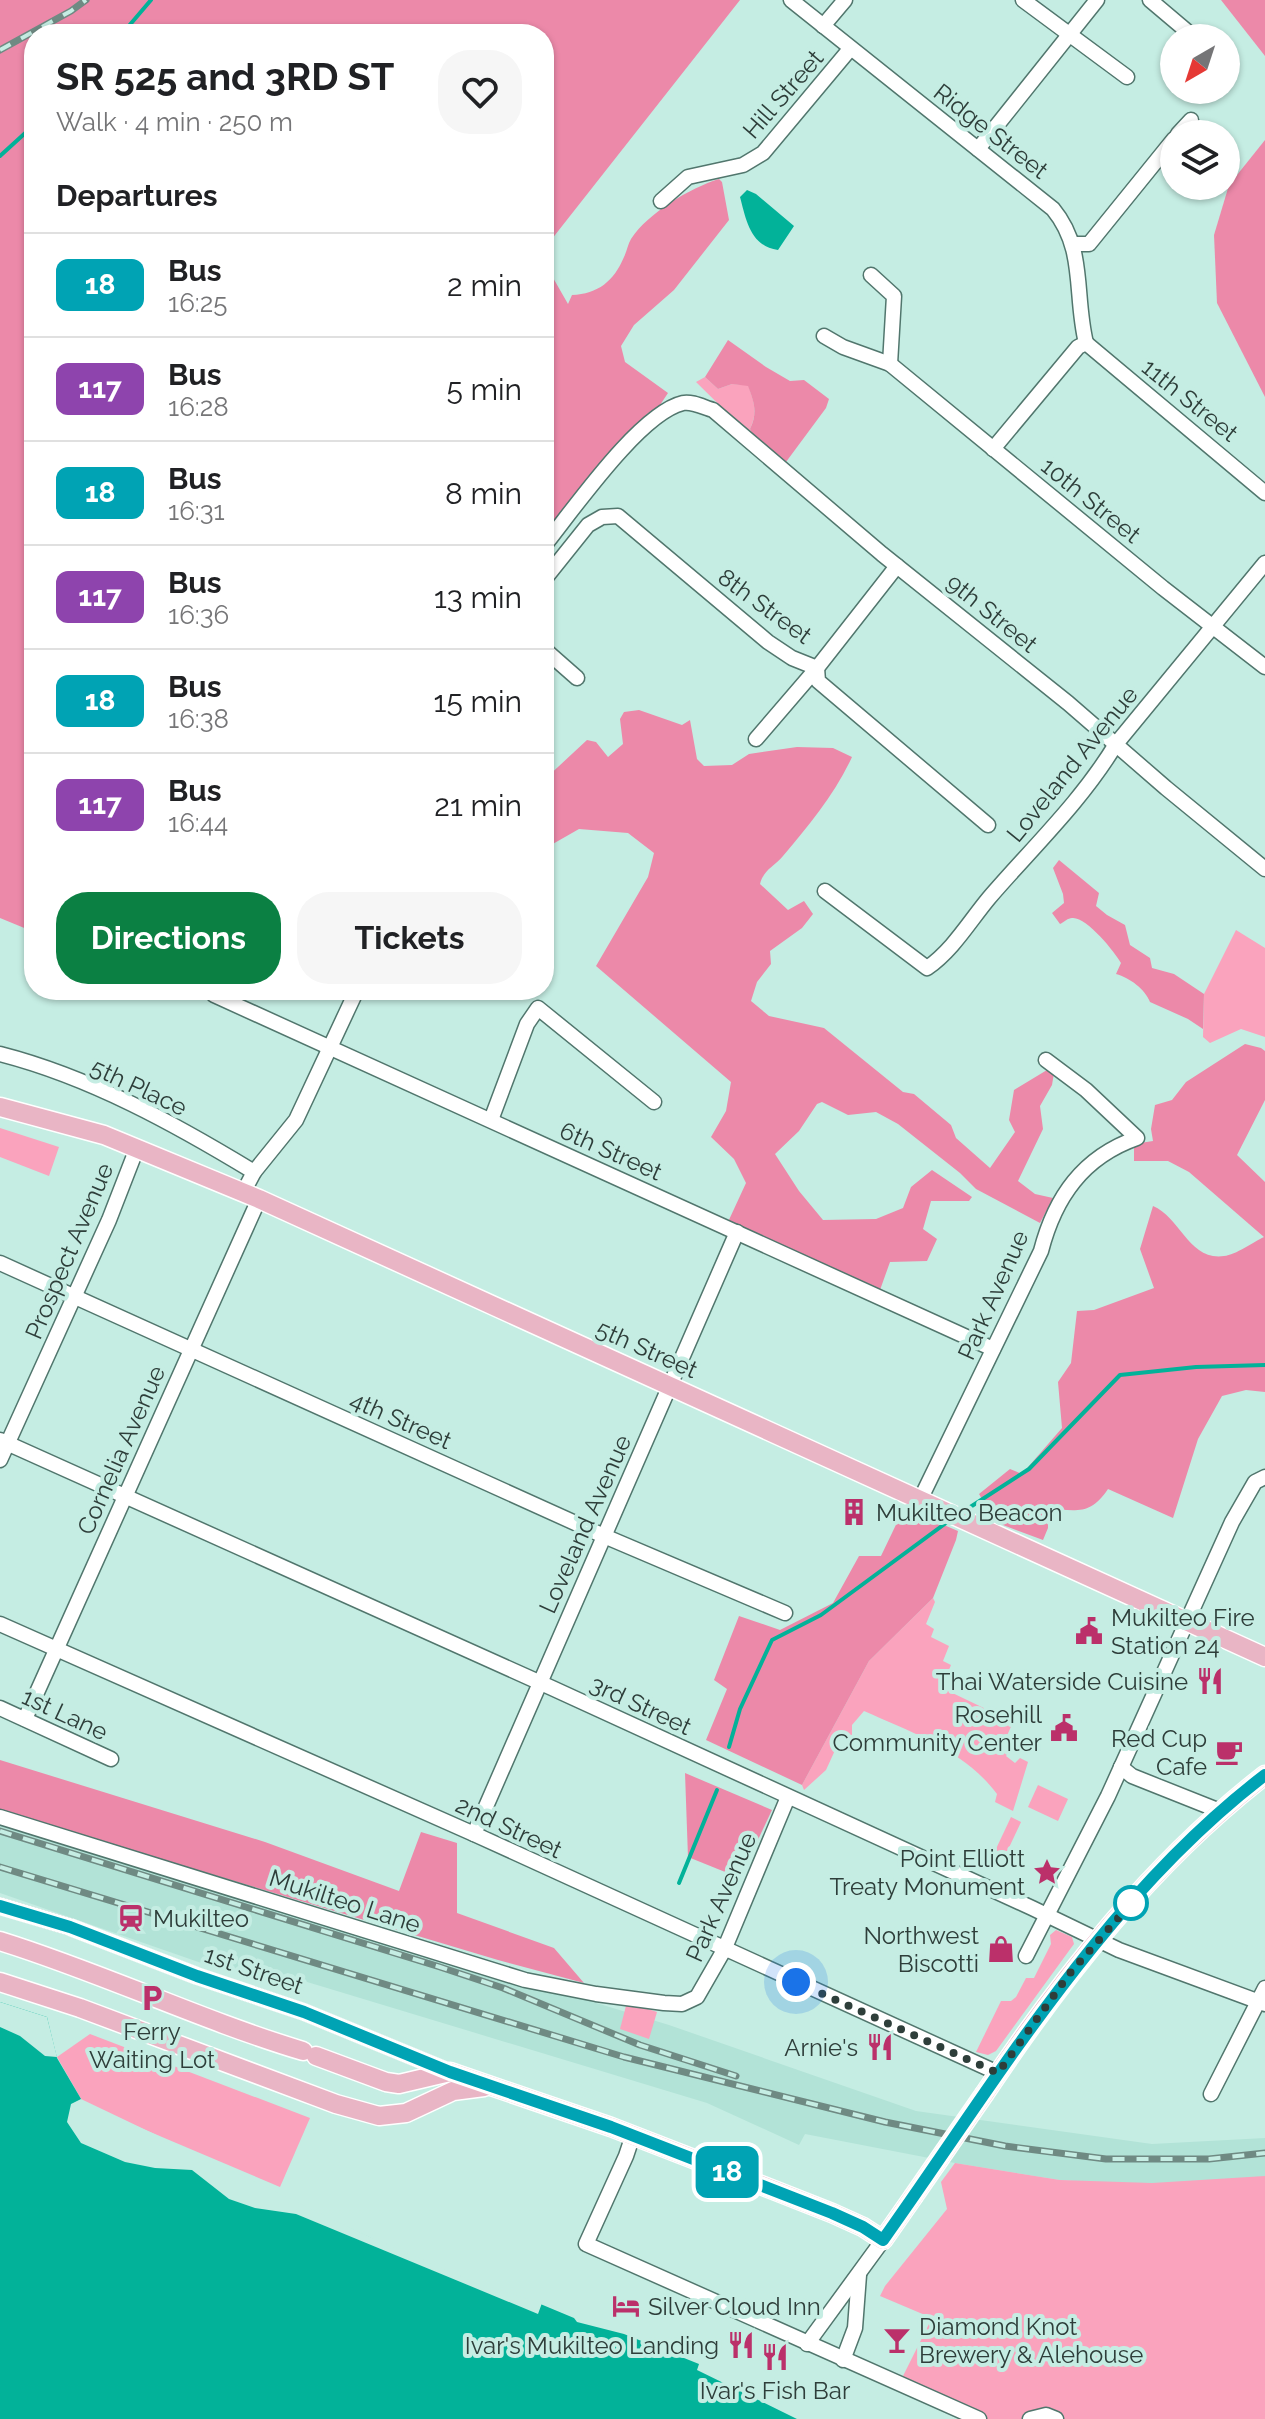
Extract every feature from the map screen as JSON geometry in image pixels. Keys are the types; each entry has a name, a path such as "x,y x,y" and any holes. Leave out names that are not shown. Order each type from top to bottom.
{"main road":[{"name":"5th Street","path":"0,1107 104,1135 251,1196 1265,1657"},
{"path":"883,2240 1044,2006 1098,1940 1153,1878 1220,1811 1265,1775"},
{"path":"0,1941 386,2082 399,2084 450,2072"},
{"path":"0,1982 80,2008 336,2104 379,2116 406,2113 463,2088 490,2086"},
{"name":"1st Street","path":"450,2072 633,2135 832,2213 883,2240"}],"street":[{"name":"Ridge Street","path":"791,0 1053,209 1064,222 1073,244 1086,343"},
{"name":"Hill Street","path":"823,26 845,0"},
{"path":"1023,0 1127,77"},
{"path":"978,149 1097,0"},
{"path":"1150,0 1178,24"},
{"name":"Hill Street","path":"661,201 688,177 743,165 763,153 850,49"},
{"path":"1073,244 1089,244 1160,156"},
{"path":"871,275 894,296 890,364"},
{"name":"10th Street","path":"824,336 843,347 890,364 1265,667"},
{"path":"993,449 1078,347 1086,343"},
{"name":"11th Street","path":"1086,343 1265,493"},
{"name":"9th Street","path":"554,534 636,435 662,412 686,402 713,410 1265,869"},
{"name":"8th Street","path":"554,568 588,525 602,517 618,516 768,642 792,658 817,668 818,681 988,825"},
{"name":"Loveland Avenue","path":"825,891 927,968 938,960 1039,845 1104,764 1116,744 1265,563"},
{"path":"756,739 817,668 897,566"},
{"path":"554,658 577,678"},
{"name":"6th Street","path":"225,1000 993,1349"},
{"name":"Cornelia Avenue","path":"25,1719 191,1348 251,1196 254,1172 296,1120 352,1000"},
{"path":"491,1120 527,1024 538,1008 654,1102"},
{"name":"5th Place","path":"0,1054 80,1082 148,1112 254,1172"},
{"name":"Park Avenue","path":"920,1500 1041,1251 1059,1204 1081,1171 1114,1146 1137,1138 1086,1090 1046,1060"},
{"name":"Prospect Avenue","path":"0,1460 4,1442 109,1220 137,1148"},
{"name":"Loveland Avenue","path":"474,1834 737,1232"},
{"name":"4th Street","path":"0,1263 604,1536 785,1613"},
{"name":"3rd Street","path":"4,1442 1048,1915 1119,1950 1263,1998"},
{"path":"1026,1956 1121,1767 1186,1620 1245,1499 1255,1482 1265,1477"},
{"name":"2nd Street","path":"0,1624 474,1834 998,2073"},
{"name":"1st Lane","path":"0,1708 111,1759"},
{"path":"1121,1767 1132,1776 1220,1811"},
{"name":"Park Avenue","path":"682,2004 697,1997 724,1950 788,1797"},
{"name":"Mukilteo Lane","path":"0,1817 316,1913 470,1965 596,1994 682,2004"},
{"name":"1st Street","path":"0,1906 70,1927 197,1976 304,2012 450,2072"},
{"path":"1211,2094 1263,1998"},
{"path":"633,2135 586,2244 979,2419"},
{"path":"807,2344 883,2240"},
{"path":"843,2360 855,2328 859,2273"},
{"path":"1030,2419 1046,2415 1056,2419"}],"shaded area":[{"path":"0,0 740,0 554,236 554,24 24,24 24,928 0,918"},
{"path":"1221,0 1265,0 1265,56 1240,24"},
{"path":"1265,140 1265,397 1217,303 1214,235 1224,200 1240,200 1240,171"},
{"path":"719,179 729,220 674,290 634,325 621,346 625,362 668,393 554,521 554,280 568,304 572,295 590,292 604,285 620,265 638,229 659,211 695,189"},
{"path":"747,190 794,226 778,250 761,243 751,230 740,197"},
{"path":"728,340 766,367 790,381 804,380 829,399 826,408 786,462 780,462 755,440 750,429 754,407 748,386 732,384 718,389 705,377"},
{"path":"705,377 718,389 732,384 748,385 754,407 750,429 755,440 696,382"},
{"path":"639,710 682,725 690,720 697,759 704,766 732,765 749,754 797,747 833,748 852,757 821,809 762,879 760,884 788,910 804,901 813,914 802,928 770,951 771,964 757,982 751,1001 769,1016 824,1028 903,1092 914,1094 951,1125 956,1138 990,1168 1015,1132 1009,1120 1014,1090 1047,1070 1054,1073 1052,1085 1040,1106 1043,1129 1018,1181 1035,1194 1053,1198 1040,1223 976,1189 898,1124 876,1112 848,1115 822,1102 775,1154 823,1220 876,1219 903,1208 911,1187 932,1170 972,1197 969,1201 931,1201 923,1229 937,1239 927,1261 890,1262 880,1290 728,1222 746,1183 734,1159 711,1137 726,1111 731,1082 596,966 648,877 654,853 628,833 579,829 554,843 554,771 587,740 596,742 608,757 623,744 620,719 624,712"},
{"path":"1059,860 1099,893 1096,906 1125,925 1130,945 1150,958 1152,968 1174,974 1204,994 1203,1029 1150,1002 1136,985 1116,974 1121,963 1092,928 1072,918 1060,924 1052,913 1064,903 1053,868"},
{"path":"1236,930 1265,948 1265,1037 1241,1029 1210,1043 1203,1037 1204,994"},
{"path":"1245,1044 1265,1051 1265,1100 1237,1155 1265,1182 1265,1392 1246,1390 1222,1396 1198,1439 1173,1518 1108,1489 1095,1504 1082,1510 1048,1509 1048,1528 1043,1540 995,1522 979,1494 1010,1469 1022,1474 1062,1428 1058,1382 1071,1363 1077,1311 1094,1310 1154,1288 1140,1249 1153,1206 1171,1219 1193,1245 1212,1256 1234,1253 1264,1237 1189,1172 1168,1161 1134,1161 1134,1144 1153,1141 1151,1129 1155,1105 1172,1100 1186,1082"},
{"path":"0,1128 59,1147 49,1176 0,1157"},
{"path":"904,1508 958,1531 956,1540 933,1598 869,1661 802,1785 706,1740 727,1689 714,1680 739,1616 780,1630 833,1603 859,1556 881,1556"},
{"path":"933,1598 935,1602 926,1624 934,1629 931,1637 949,1646 943,1661 951,1665 942,1688 1013,1722 1002,1747 1009,1752 1006,1756 1015,1763 1020,1758 1028,1762 1013,1811 995,1802 997,1794 984,1779 953,1754 864,1711 852,1725 852,1739 842,1735 826,1770 804,1790 802,1785 869,1661"},
{"path":"0,1760 265,1842 399,1891 421,1832 457,1843 457,1913 554,1948 584,1983 0,1811"},
{"path":"685,1773 772,1810 740,1878 688,1857"},
{"path":"1038,1785 1068,1799 1058,1821 1028,1807"},
{"path":"1011,1817 1021,1822 1005,1856 995,1851"},
{"path":"0,1822 669,2025 916,2111 1152,2144 1265,2138 1265,2181 1155,2186 1060,2180 805,2134 799,2145 707,2103 294,1978 294,1975 287,1973 283,1984 207,1965 0,1893"},
{"path":"1056,1930 1072,1937 1074,1944 996,2051 988,2055 976,2052 1001,2001 1011,2001 1026,1978 1034,1978 1051,1944 1050,1935"},
{"path":"0,2002 47,2017 57,2058 84,2104 478,2288 538,2303 577,2322 624,2334 699,2364 697,2370 797,2419 0,2419"},
{"path":"627,2002 657,2012 649,2039 620,2029"},
{"path":"90,2034 310,2118 280,2187 84,2104 57,2057"},
{"path":"955,2163 1060,2180 1152,2183 1265,2176 1265,2419 982,2419 902,2378 932,2318 880,2296 947,2209 941,2182"}],"pier":[{"path":"0,2002 47,2017 57,2057 45,2056 20,2036 0,2027"},
{"path":"81,2099 368,2236 479,2284 542,2303 538,2314 296,2214 255,2208 229,2199 192,2170 155,2168 125,2162 81,2143 67,2122 71,2104"}],"waterway":[{"path":"131,24 151,0"},
{"path":"0,156 24,134"},
{"path":"961,1513 1029,1469 1120,1375 1196,1367 1265,1365"},
{"path":"729,1747 740,1709 772,1640 821,1615 950,1520"},
{"path":"679,1883 717,1790"}],"railway":[{"path":"47,24 86,0"},
{"path":"0,50 24,37"},
{"path":"0,1831 440,1967 503,1988 640,2045 736,2076"},
{"path":"0,1867 624,2057 885,2122 1005,2146 1106,2159 1209,2159 1265,2153"}],"bus line":[{"name":"18","path":"0,1906 70,1927 197,1976 304,2012 450,2072 633,2135 832,2213 883,2240 1070,1973 1153,1878 1220,1811 1265,1775"}],"place":[{"name":"Mukilteo Beacon","path":"854,1512"},
{"name":"Mukilteo Fire Station 24","path":"1089,1631"},
{"name":"Thai Waterside Cuisine","path":"1210,1681"},
{"name":"Rosehill Community Center","path":"1064,1728"},
{"name":"Red Cup Cafe","path":"1229,1752"},
{"name":"Point Elliott Treaty Monument","path":"1047,1872"},
{"name":"Mukilteo","path":"131,1918"},
{"name":"Northwest Biscotti","path":"1001,1949"},
{"name":"Ferry Waiting Lot","path":"152,1998"},
{"name":"Arnie's","path":"880,2047"},
{"name":"Silver Cloud Inn","path":"626,2306"},
{"name":"Diamond Knot Brewery & Alehouse","path":"897,2340"},
{"name":"Ivar's Mukilteo Landing","path":"741,2345"},
{"name":"Ivar's Fish Bar","path":"775,2357"}],"route":[{"path":"796,1982 998,2073 1044,2006 1135,1899 1131,1903"}]}
